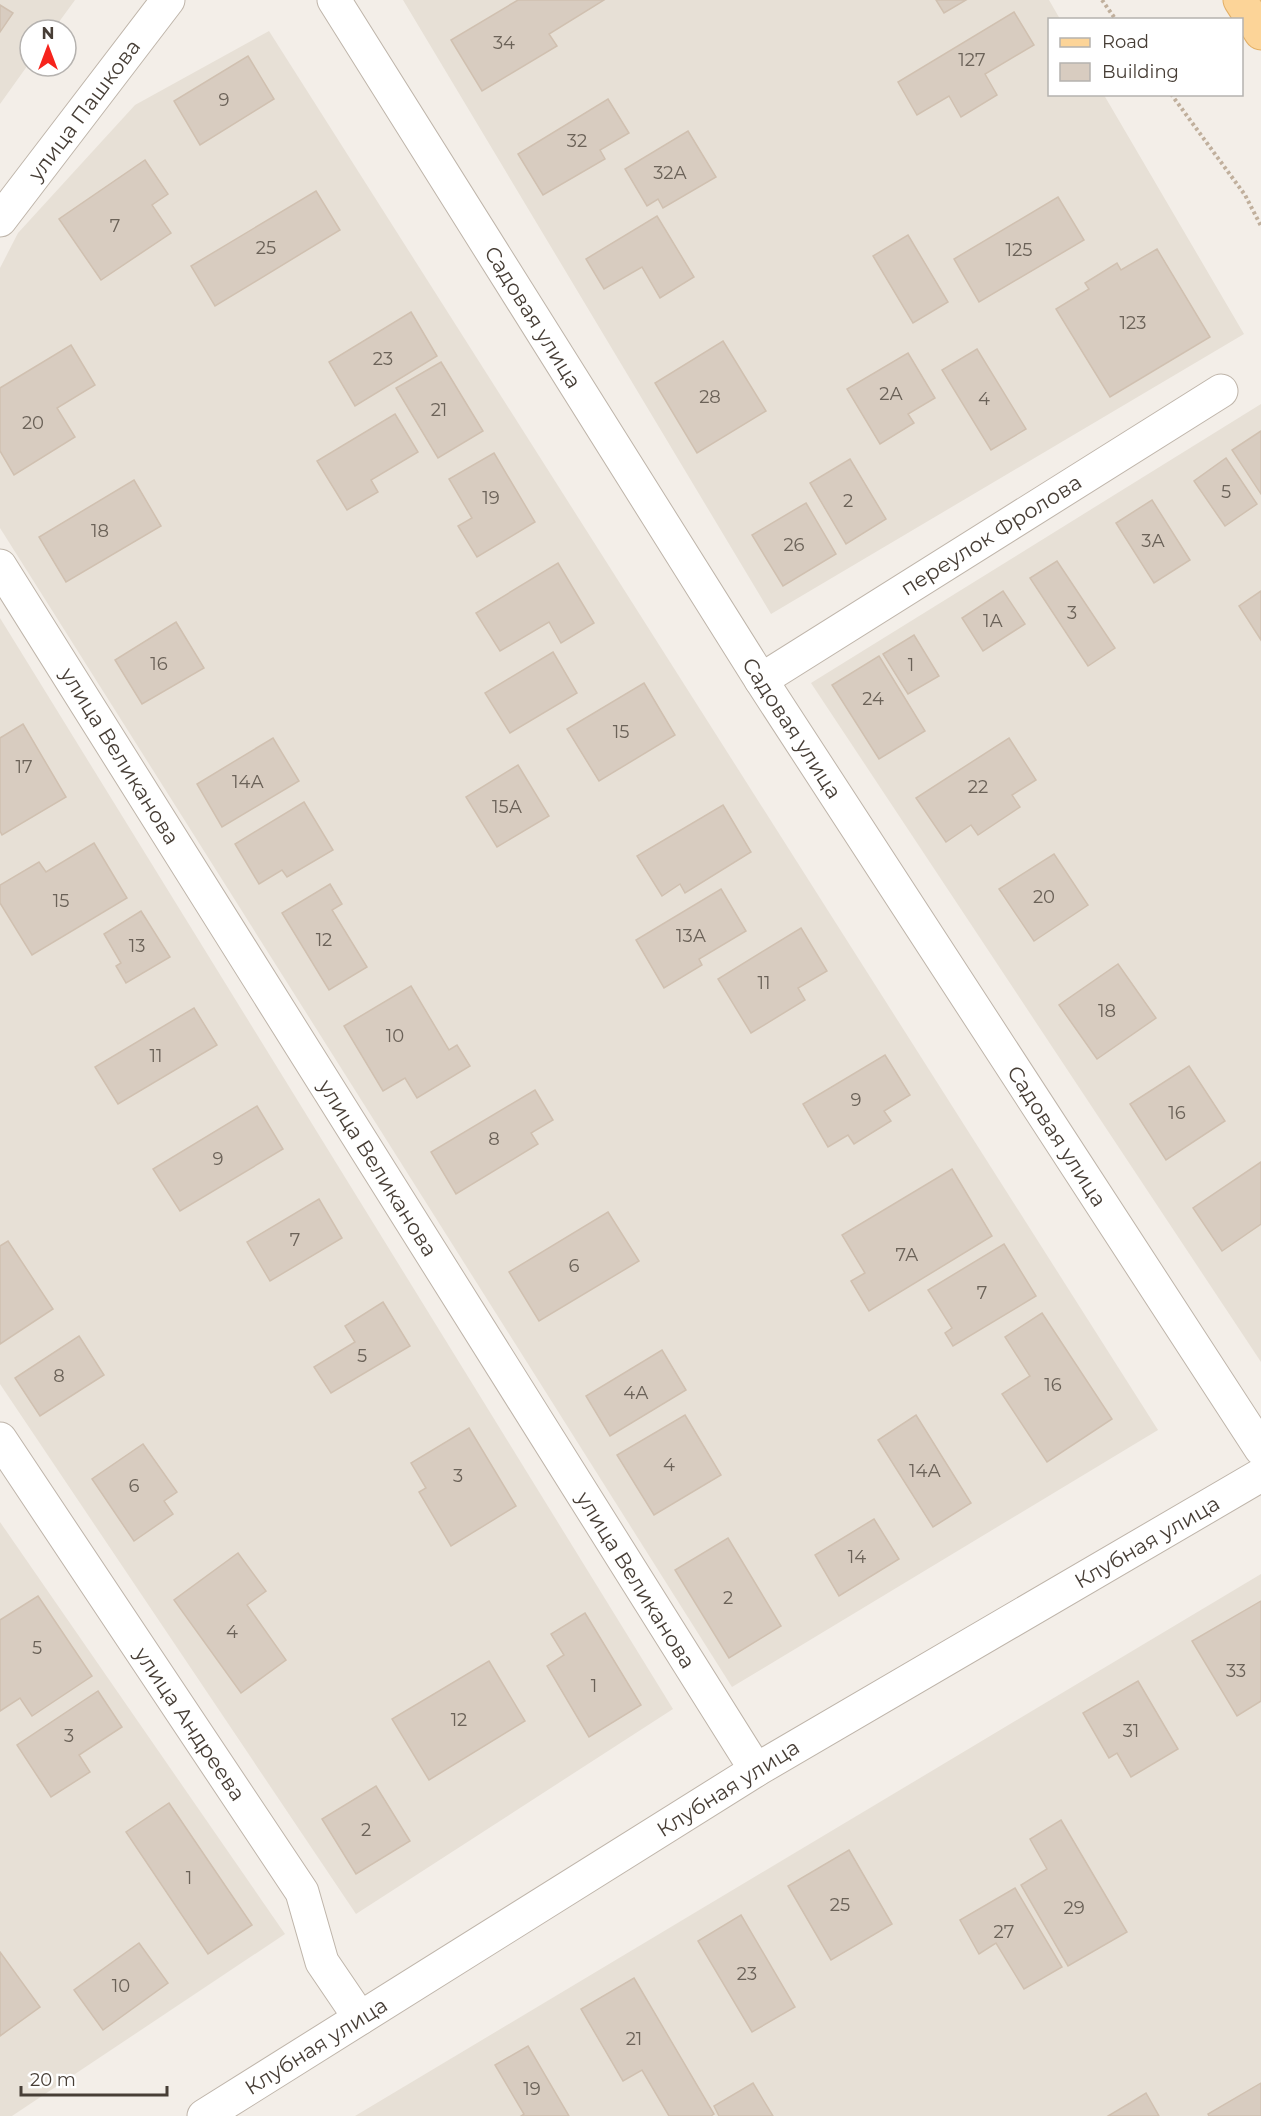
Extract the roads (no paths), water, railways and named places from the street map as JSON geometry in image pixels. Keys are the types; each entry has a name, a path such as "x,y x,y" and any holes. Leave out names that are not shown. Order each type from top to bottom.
{"main road":[{"path":"1240,0 1261,33"}],"street":[{"name":"улица Пашкова","path":"0,220 168,0"},
{"name":"Садовая улица","path":"334,0 761,680 1261,1449"},
{"name":"переулок Фролова","path":"761,680 1221,391"},
{"name":"улица Великанова","path":"0,566 756,1770"},
{"name":"улица Андреева","path":"0,1439 302,1892 322,1962 360,2018"},
{"name":"Клубная улица","path":"204,2116 756,1770 1261,1475"}]}
